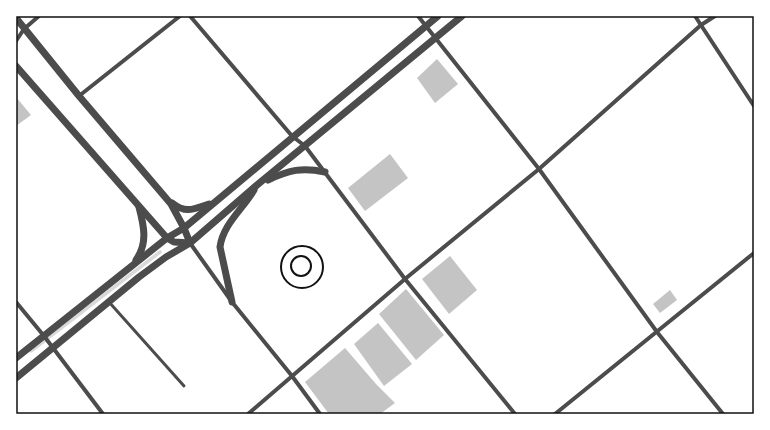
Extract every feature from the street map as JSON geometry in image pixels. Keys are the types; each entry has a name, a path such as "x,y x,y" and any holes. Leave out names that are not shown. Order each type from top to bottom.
{"street":[{"path":"16,41 24,29 39,16"},
{"path":"79,96 180,16"},
{"path":"190,16 292,136 305,146 405,279 515,414"},
{"path":"418,16 539,169 657,332 723,414"},
{"path":"16,358 167,238 184,228 292,136 438,16"},
{"path":"16,378 161,261 190,243 462,16"},
{"path":"695,16 754,106"},
{"path":"248,414 405,279 539,169 701,25 715,16"},
{"path":"16,18 79,96 171,204 190,243 232,302 292,376 320,414"},
{"path":"16,66 167,238 174,242 190,243"},
{"path":"232,302 220,246 226,228 246,204 258,185 294,170 310,169 325,172"},
{"path":"167,199 180,209 186,210 192,210 214,202"},
{"path":"133,265 139,256 144,241 144,228 139,205"},
{"path":"555,414 754,253"},
{"path":"16,302 44,336 103,414"}],"lane":[{"path":"109,302 184,386"}],"path":[{"path":"307,246 319,254 322,260 322,275 312,286 306,288 292,286 286,282 280,270 283,256 294,247 307,246"},
{"path":"301,256 310,261 311,267 308,273 303,276 299,276 294,273 291,267 293,261 301,256"}],"building":[{"path":"437,59 458,84 435,103 417,78"},
{"path":"16,97 31,115 16,126"},
{"path":"390,154 408,178 365,211 348,188"},
{"path":"450,256 477,290 449,314 422,279"},
{"path":"406,289 444,335 416,360 379,314"},
{"path":"670,290 677,300 660,313 653,304"},
{"path":"378,323 412,364 384,386 354,344"},
{"path":"345,348 376,384 395,403 380,414 329,414 305,382"}],"waterway":[{"path":"31,351 160,252"}]}
